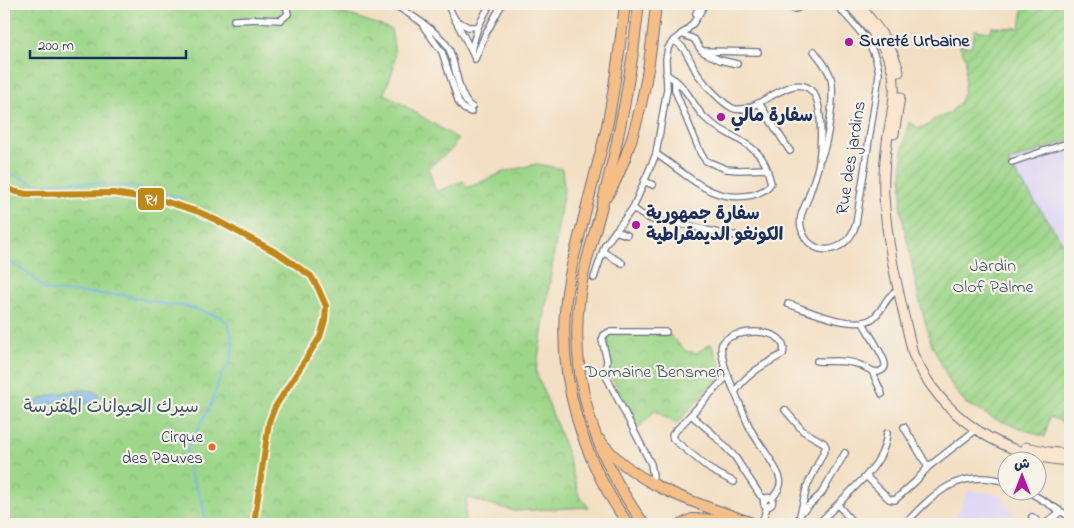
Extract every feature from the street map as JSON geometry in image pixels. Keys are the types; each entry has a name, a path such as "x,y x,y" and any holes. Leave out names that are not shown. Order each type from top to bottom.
{"highway":[{"path":"625,4 609,117 571,269 564,317 568,380 577,420 588,452 603,484 628,524"},
{"path":"639,4 628,93 604,201 586,262 580,292 577,347 583,388 593,430 622,492 644,524"},
{"path":"604,201 615,184 637,124 646,84 656,4"},
{"path":"593,430 618,461 637,475 686,498 755,524"},
{"path":"682,524 692,519 737,520 749,524"}],"main road":[{"path":"849,4 881,43 888,56 894,76 894,99 887,141 884,193 887,229 898,290 913,354 917,363 943,402 968,425 978,429 991,439 1022,452 1045,458 1070,461"},
{"path":"858,4 891,48 899,70 900,98 890,168 890,210 910,321 922,360 936,384 954,406 987,431 1021,446 1070,454"}],"street":[{"path":"234,20 281,20 288,14 286,4"},
{"path":"393,4 436,33 447,47 453,57 464,100 472,110"},
{"path":"447,4 475,59 485,35 502,4"},
{"path":"470,50 478,27 490,4"},
{"path":"682,33 700,4"},
{"path":"594,278 610,237 633,208 656,154 666,95 667,52 673,41 694,22 705,4"},
{"path":"787,4 794,9 802,4"},
{"name":"Rue des jardins","path":"673,41 682,45 702,80 734,109 741,109 759,103 779,91 794,86 803,86 814,93 819,110 819,161 800,217 801,227 804,236 813,246 823,249 835,249 848,242 856,224 879,75 877,60 869,43 841,10"},
{"path":"456,20 468,27 478,27"},
{"path":"682,33 694,39 702,52 720,60 737,64"},
{"path":"814,51 827,69 832,82 826,140 819,161"},
{"path":"702,52 758,52"},
{"path":"656,154 688,178 714,193 748,195 766,190 771,183 765,162 754,150 704,117 684,88 666,74"},
{"path":"675,80 675,90 701,154 706,161 726,169 767,169"},
{"path":"666,95 678,95"},
{"path":"759,103 790,150"},
{"path":"1012,162 1070,142"},
{"path":"644,181 653,185"},
{"path":"633,208 642,216 655,222 688,226 728,236 763,236"},
{"path":"615,230 627,235"},
{"path":"603,252 622,263"},
{"path":"788,304 856,324 872,320 889,296 898,290"},
{"path":"817,362 849,362 872,371 880,371 884,368 886,364 863,323"},
{"path":"652,483 654,476 651,464 605,374 608,360 602,340 604,335 609,332 666,332"},
{"path":"735,392 747,377 763,365 784,354 785,348 782,340 777,336 766,333 742,334 733,336 723,342 721,348 727,376 749,428 779,477 779,487 772,499 772,505 767,506"},
{"path":"872,371 882,394"},
{"path":"727,376 672,435 673,439 711,470 734,482"},
{"path":"785,410 803,432 824,443 826,447 807,486 798,524"},
{"path":"691,415 735,456 765,500 767,506 762,524"},
{"path":"967,437 968,425"},
{"path":"904,426 928,467"},
{"path":"866,476 892,500 906,491 928,467 978,429"},
{"path":"818,524 877,463 882,454 887,433"},
{"path":"801,513 821,494 845,453"},
{"path":"905,524 946,486 978,478 996,481"},
{"path":"765,500 772,499"},
{"path":"1041,500 1070,517"},
{"path":"838,505 854,524"},
{"path":"1045,524 1060,512"},
{"path":"1032,517 1040,524"}],"shaded area":[{"path":"1070,143 1070,251 1008,163"},
{"path":"969,490 996,494 996,500 1004,500 1021,524 953,524"}],"green space":[{"name":"سيرك الحيوانات المفترسة","path":"4,4 312,4 356,17 391,29 395,55 391,75 384,93 458,139 453,148 428,168 436,192 463,181 467,188 506,171 537,164 562,169 564,188 536,372 565,446 579,496 589,507 514,511 467,498 464,524 4,524"},
{"name":"Jardin Olof Palme","path":"1021,4 1070,4 1070,140 1008,162 1070,251 1070,311 1066,396 1070,399 1070,419 1061,422 1049,417 1045,437 995,419 965,403 951,384 931,343 919,299 901,211 903,149 909,122 919,128 927,126 933,120 948,114 959,104 964,91 966,59 959,45 971,47 975,30 990,32 992,27 1020,28 1023,7"},
{"name":"Domaine Bensmen","path":"670,335 686,351 696,353 711,344 724,373 676,424 655,411 638,428 608,372 611,365 605,340 607,336"}],"water":[{"path":"85,390 94,391 99,395 98,400 85,404 60,401 38,411 31,412 30,408 34,404 47,397"}],"waterway":[{"path":"4,171 36,184 76,182 121,185 183,198"},
{"path":"4,258 32,276 44,289 49,291 124,295 163,304 184,306 221,317 227,323 231,332 233,347 231,358 221,375 211,404 188,449 187,456 188,469 202,501 205,524"}],"transit line":[{"name":"R1","path":"4,186 13,191 26,194 113,193 164,201 199,212 216,220 279,254 311,276 326,306 325,320 320,337 275,407 269,422 254,524"}],"place":[{"name":"Sureté Urbaine","path":"849,42"},
{"name":"سفارة مالي","path":"721,117"},
{"name":"سفارة جمهورية الكونغو الديمقراطية","path":"636,225"},
{"name":"Cirque des Pauves","path":"212,447"}]}
